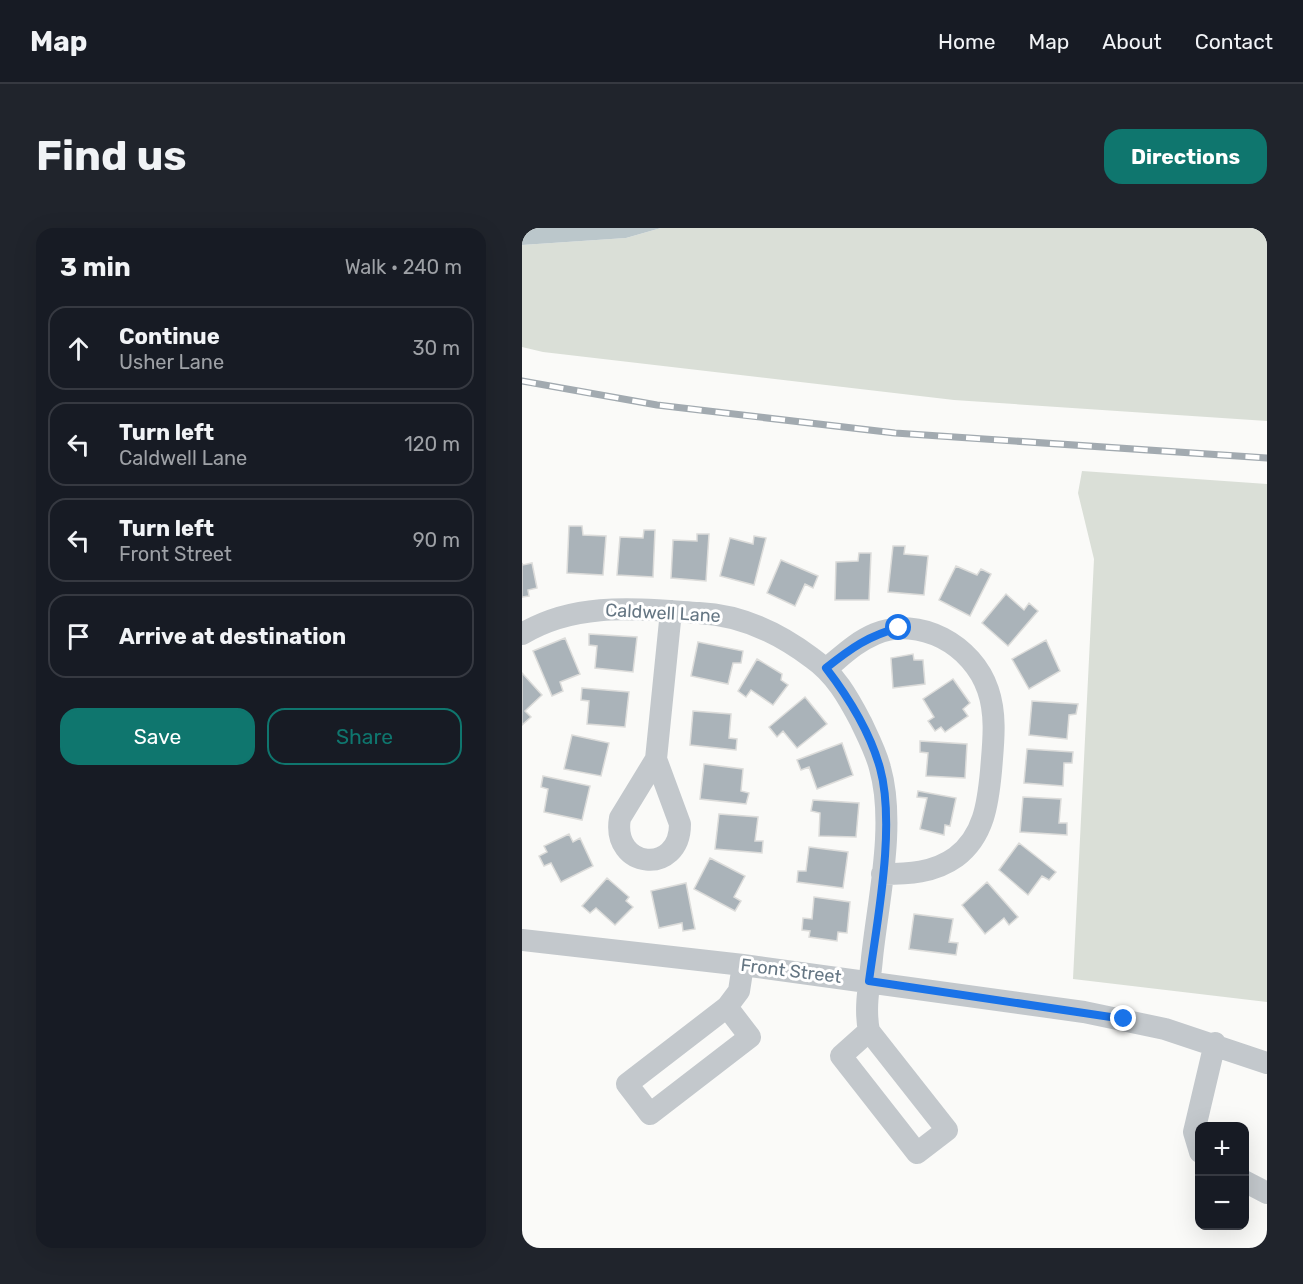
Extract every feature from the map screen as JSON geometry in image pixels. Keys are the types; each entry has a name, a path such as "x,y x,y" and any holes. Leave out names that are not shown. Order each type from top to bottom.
{"street":[{"name":"Caldwell Lane","path":"522,634 553,619 577,612 627,608 729,617 786,640 826,668 852,705 880,768 885,795 882,874 866,1010 869,1031"},
{"path":"656,759 670,611"},
{"path":"826,668 855,645 876,633 899,628 922,629 944,639 962,651 980,672 988,690 993,712 993,741 988,805 972,841 958,855 943,865 908,874 882,874"},
{"name":"Front Street","path":"522,940 869,981 1124,1019 1215,1043 1267,1063"},
{"path":"727,1007 750,1037 650,1114 627,1084 727,1007 739,991 743,965"},
{"path":"869,1031 947,1130 917,1153 841,1056 869,1031"},
{"path":"1196,1122 1215,1043"},
{"path":"1249,1183 1267,1192"}],"shaded area":[{"path":"522,228 661,228 626,238 522,245"},
{"path":"661,228 1267,228 1267,421 954,400 543,352 522,347 522,245 626,238"},
{"path":"1082,471 1267,484 1267,1002 1073,979 1094,559 1078,493"}],"building":[{"path":"569,526 582,526 583,535 606,536 603,575 567,573"},
{"path":"644,530 655,530 653,577 617,575 620,537 643,538"},
{"path":"697,534 709,534 706,581 671,578 673,540 697,541"},
{"path":"754,536 766,538 754,585 720,576 730,538 753,544"},
{"path":"893,546 905,546 904,554 928,556 924,595 888,592"},
{"path":"859,553 871,553 869,600 835,600 836,562 858,561"},
{"path":"781,560 818,576 813,588 805,584 795,606 767,593"},
{"path":"522,563 523,565 532,563 537,588 528,590 529,596 522,597"},
{"path":"956,566 977,575 981,569 991,574 970,616 939,600"},
{"path":"1006,594 1024,610 1029,603 1038,611 1008,646 982,623"},
{"path":"589,634 637,637 633,672 595,668 597,646 589,645"},
{"path":"565,638 580,674 560,682 563,691 552,696 533,651"},
{"path":"1046,640 1060,671 1029,689 1012,659"},
{"path":"698,642 743,651 741,663 733,663 728,684 691,676"},
{"path":"913,654 914,660 923,660 925,684 893,688 891,658"},
{"path":"757,659 782,674 781,680 788,685 773,705 751,690 746,697 738,691"},
{"path":"522,673 542,695 525,711 531,717 522,725"},
{"path":"953,679 970,703 963,709 968,716 945,732 941,727 935,731 928,721 934,717 923,699"},
{"path":"582,688 629,692 625,727 587,724 589,701 581,700"},
{"path":"805,697 827,724 797,748 783,731 777,737 769,727"},
{"path":"1032,701 1078,704 1076,714 1069,715 1067,739 1029,735"},
{"path":"693,711 731,714 729,738 737,739 736,750 690,745"},
{"path":"572,735 609,743 601,776 564,769"},
{"path":"920,741 967,744 965,778 926,776 928,753 920,752"},
{"path":"842,743 853,775 817,789 809,767 801,770 797,760"},
{"path":"1027,749 1073,752 1072,763 1064,763 1063,786 1024,783"},
{"path":"704,764 743,769 741,791 749,793 746,804 700,799"},
{"path":"543,776 590,786 582,820 544,812 548,789 541,787"},
{"path":"918,791 956,798 950,826 945,825 944,835 920,829 927,798 917,797"},
{"path":"1023,797 1061,799 1059,823 1067,823 1067,835 1020,832"},
{"path":"813,800 859,803 856,837 819,836 820,813 811,811"},
{"path":"719,814 758,817 755,841 763,841 762,853 715,849"},
{"path":"569,834 573,842 580,838 593,866 561,882 551,863 544,866 539,856 547,852 544,846"},
{"path":"1019,843 1056,872 1049,880 1042,876 1028,895 999,870"},
{"path":"809,847 848,852 843,888 797,882 798,871 806,871"},
{"path":"710,858 745,876 734,897 741,901 735,911 694,889"},
{"path":"607,878 629,897 626,901 633,907 615,925 596,908 590,913 582,906"},
{"path":"987,882 1018,917 1009,925 1004,918 985,934 962,905"},
{"path":"686,883 695,929 683,931 682,923 659,928 651,891"},
{"path":"814,897 850,902 847,933 838,932 837,941 809,937 810,931 802,930 803,918 812,919"},
{"path":"914,914 953,919 949,942 958,943 956,955 909,949"}],"railway":[{"path":"522,381 657,405 895,433 1267,458"}],"route":[{"path":"899,628 876,633 855,645 826,668 842,688 868,736 880,768 885,795 882,874 869,981 1124,1019"}]}
